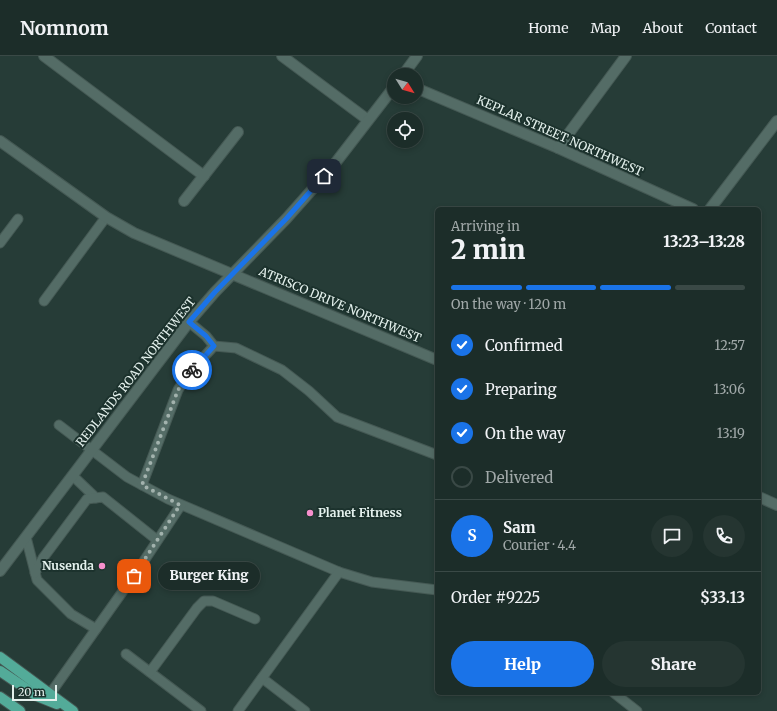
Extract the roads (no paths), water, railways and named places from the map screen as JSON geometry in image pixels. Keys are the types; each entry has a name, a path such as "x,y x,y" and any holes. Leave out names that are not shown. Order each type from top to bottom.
{"main road":[{"path":"0,658 71,709"},
{"path":"0,671 37,696 71,709"},
{"path":"0,697 20,711"}],"street":[{"path":"44,56 204,176"},
{"path":"282,56 368,120"},
{"path":"408,68 417,56"},
{"path":"558,148 626,56"},
{"name":"KEPLAR STREET NORTHWEST","path":"423,91 558,148 689,207"},
{"name":"REDLANDS ROAD NORTHWEST","path":"0,572 189,322 232,273 251,256 333,166 387,96"},
{"path":"712,207 777,121"},
{"path":"184,201 238,132"},
{"name":"ATRISCO DRIVE NORTHWEST","path":"0,141 106,217 134,233 435,359"},
{"path":"761,498 777,505"}],"lane":[{"path":"44,301 106,217"},
{"path":"0,243 18,218"},
{"path":"189,322 206,336 214,346 236,348 282,370 309,391 337,417 435,454"},
{"path":"142,485 178,390 188,374 214,346"},
{"path":"59,425 127,477 180,505 340,572 372,582 435,590"},
{"path":"73,476 96,498"},
{"path":"36,573 43,558 87,499 103,497 157,540"},
{"path":"134,576 180,505"},
{"path":"26,537 37,580 71,614 96,629"},
{"path":"238,711 340,572"},
{"path":"50,694 123,591"},
{"path":"150,672 197,608 204,601 213,601 255,619"},
{"path":"126,654 201,711"},
{"path":"262,678 305,711"},
{"path":"617,695 637,711"}],"place":[{"name":"Planet Fitness","path":"310,513"},
{"name":"Nusenda","path":"102,566"},
{"name":"Burger King","path":"134,576"}]}
